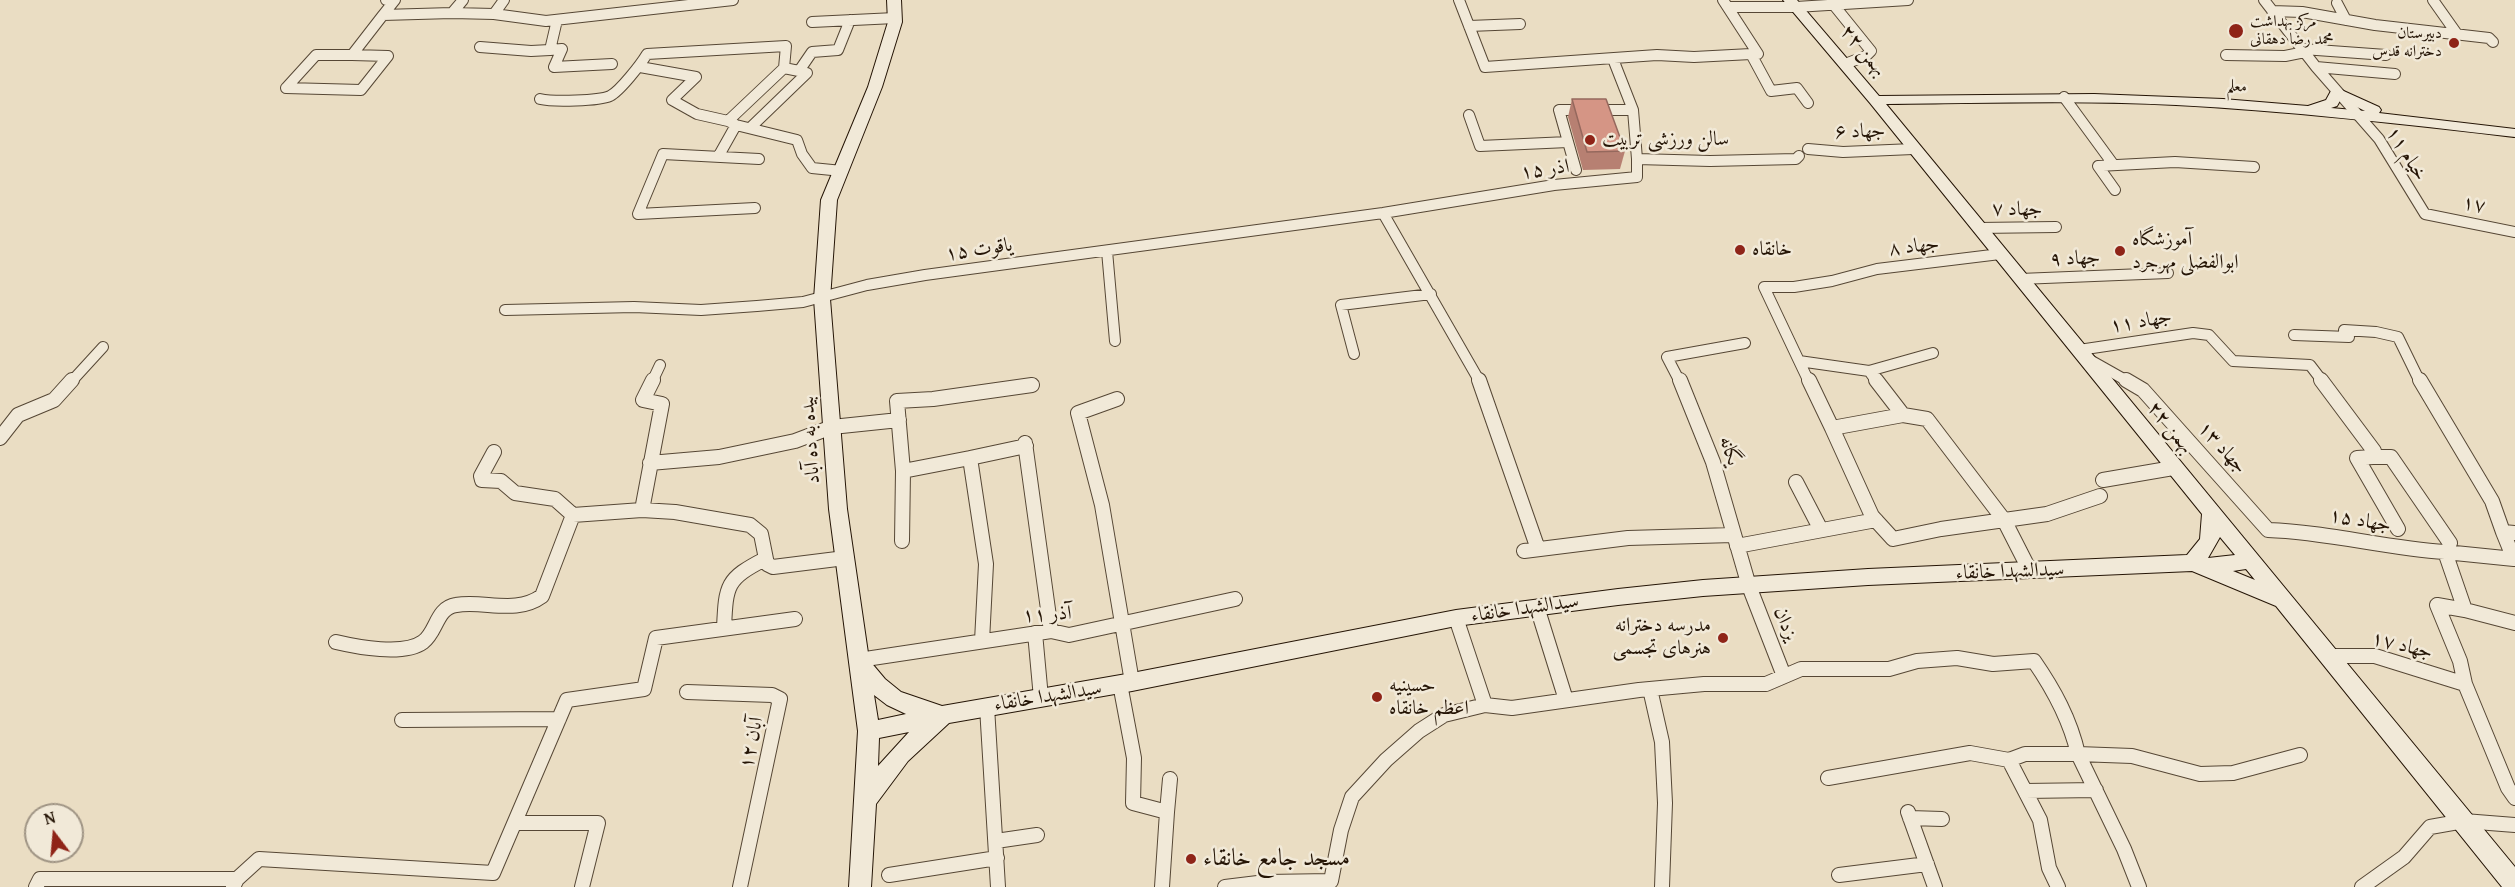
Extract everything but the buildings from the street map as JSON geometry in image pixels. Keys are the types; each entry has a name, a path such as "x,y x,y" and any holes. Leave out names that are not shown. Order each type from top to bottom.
{"main road":[{"name":"۲۲ بهمن","path":"1793,4 1873,98 2515,885"},
{"name":"بیده به ده آباد","path":"860,887 869,731 838,509 822,299 829,200 875,87 894,9"},
{"path":"1858,81 1920,98"},
{"path":"2304,110 2332,103 2337,92 2375,110 2407,119"},
{"name":"معلم","path":"1873,98 2064,97 2186,102 2355,114 2515,133"},
{"path":"1890,120 1920,98"},
{"path":"2211,513 2214,531 2210,542 2192,563 2232,578 2283,602"},
{"name":"سیدالشهدا خانقاء","path":"869,731 1456,618 1537,607 1618,597 1868,578 2192,563 2212,566 2247,557"},
{"path":"859,662 876,685 888,696 904,704 943,715"},
{"path":"866,801 893,763 915,739 943,715"}],"street":[{"path":"352,55 395,0 386,0"},
{"path":"452,13 463,0"},
{"path":"494,14 504,0"},
{"path":"383,15 494,14 546,21 656,4 733,0"},
{"path":"1459,0 1485,67 1658,55 1694,57 1758,54 1726,4"},
{"path":"1726,4 1833,4 1908,0"},
{"name":"خیام ۱۱","path":"2264,0 2316,67 2379,139 2425,214"},
{"path":"2433,0 2457,34"},
{"path":"2337,3 2346,20"},
{"path":"1833,4 1871,51 1866,56 1845,64"},
{"path":"812,22 850,20 894,9"},
{"path":"2272,10 2302,12 2346,20 2489,38 2493,42"},
{"path":"550,50 557,20"},
{"path":"784,68 799,71 812,52 838,50 850,20"},
{"path":"1469,26 1520,24"},
{"path":"540,99 554,102 610,96 640,67 647,54 786,46 784,68 732,123 718,157"},
{"path":"480,47 531,51 562,49 554,67 612,64"},
{"path":"2226,55 2285,56 2304,51 2386,56"},
{"path":"1750,54 1771,91 1797,88 1808,103"},
{"path":"316,55 352,55 388,56 361,90 286,88 316,55"},
{"path":"1613,59 1633,110 1637,159"},
{"path":"640,67 696,77 672,100 697,114 797,140 802,154 813,168 842,171"},
{"path":"2316,67 2395,74"},
{"path":"750,128 807,74"},
{"path":"2064,97 2113,164"},
{"path":"1576,170 1559,110 1633,110"},
{"path":"1469,115 1480,146 1568,142"},
{"name":"جهاد ۶","path":"1637,159 1734,161 1796,159 1804,153 1913,149"},
{"path":"755,208 638,214 663,154 759,159"},
{"name":"اذر ۱۵","path":"1458,202 1554,185 1637,177 1637,159"},
{"path":"2115,190 2098,166 2175,162 2254,166"},
{"name":"یاقوت ۱۵","path":"505,310 634,307 702,310 822,299 867,285 925,275 1458,202"},
{"path":"1383,213 1481,384 1531,550 1578,542 1691,533 1735,540 1821,530 1876,520"},
{"name":"۱۷","path":"2425,214 2515,232"},
{"name":"جهاد ۷","path":"1978,228 2056,227"},
{"path":"1107,251 1115,341"},
{"name":"جهاد ۸","path":"1799,361 1764,287 1794,287 1832,281 1876,269 2000,254"},
{"name":"جهاد ۹","path":"2020,279 2168,273"},
{"path":"1354,354 1341,305 1431,294"},
{"path":"2294,335 2349,337 2344,330 2376,332 2398,337 2425,391 2509,533"},
{"name":"جهاد ۱۱","path":"2081,354 2158,337 2193,333 2209,335 2233,361 2310,365 2374,451 2373,457"},
{"name":"یگانه","path":"1745,343 1667,357 1687,394 1713,462 1749,586"},
{"path":"0,438 18,415 54,400 103,347"},
{"path":"1799,361 1869,371 1933,353"},
{"name":"جهاد ۱۳","path":"2081,354 2143,390 2268,530"},
{"path":"1799,361 1876,520 1893,539 2047,514 2100,496"},
{"path":"642,510 662,404 643,400 660,365"},
{"path":"1869,371 1903,415"},
{"path":"902,541 903,471 897,401 933,399 1032,385"},
{"path":"1117,399 1078,413 1102,505 1121,625 1133,750 1135,786 1133,803 1167,812"},
{"path":"1832,428 1903,415 1926,419 2004,520 2030,571"},
{"path":"650,463 719,457 795,441 832,427 899,420"},
{"path":"903,471 1025,444 1051,631"},
{"path":"494,452 481,476 482,480 501,481 515,493 555,499 573,515 642,510 675,512 750,525 761,534 767,564 781,568 845,558"},
{"path":"2398,529 2357,458 2391,457 2447,548 2465,610"},
{"path":"970,458 986,564 982,640"},
{"path":"2103,480 2174,468"},
{"path":"1796,482 1821,530"},
{"path":"336,642 366,647 415,646 424,642 442,612 448,607 455,605 519,605 536,602 542,596 573,515"},
{"name":"جهاد ۱۵","path":"2268,530 2320,533 2417,551 2447,548 2514,559 2509,533"},
{"path":"724,628 725,588 738,573 765,559"},
{"name":"یزدان","path":"1749,586 1785,676"},
{"name":"آذر ۱۱","path":"859,662 1035,633 1051,631 1068,635 1235,599"},
{"path":"2515,623 2465,610 2437,606 2460,661 2465,684 2508,788 2515,798"},
{"path":"1537,607 1566,700"},
{"path":"1456,618 1485,705"},
{"path":"36,887 40,879 235,883 259,859 494,873 567,700 644,689 656,638 795,619"},
{"path":"1035,633 1041,698"},
{"name":"جهاد ۱۷","path":"2328,656 2375,656 2465,684"},
{"path":"1225,887 1266,882 1307,884 1332,881 1341,830 1352,797 1386,760 1419,731 1444,715 1485,705 1512,708 1650,689 1704,684 1766,684 1801,669 1889,669 1917,661 1957,658 1993,664 2034,661 2054,691 2074,732 2078,754 2124,849 2139,887"},
{"path":"1650,689 1662,742 1665,803 1662,887"},
{"name":"آبان ۱۲","path":"687,692 772,695 780,699 740,887"},
{"path":"987,707 998,887"},
{"path":"402,720 559,719"},
{"path":"1828,778 1970,753 2009,760 2025,754 2132,756 2200,774 2233,774 2300,755"},
{"path":"2009,760 2040,820 2049,868 2058,887"},
{"path":"1162,887 1170,779"},
{"path":"2025,790 2096,790"},
{"path":"1935,887 1909,815 1942,819"},
{"path":"2362,887 2404,857 2430,827 2464,821 2515,825"},
{"path":"515,823 598,823 582,887"},
{"path":"996,841 1037,835"},
{"path":"889,875 997,858"},
{"path":"1839,875 1927,864"}],"place":[{"name":"مرکز بهداشت محمد رضا دهقانی","path":"2236,31"},
{"name":"دبیرستان دخترانه قدس","path":"2454,43"},
{"name":"سالن ورزشی تربیت","path":"1590,140"},
{"name":"خانقاه","path":"1740,250"},
{"name":"آموزشگاه ابوالفضلی مهرجرد","path":"2120,251"},
{"name":"مدرسه دخترانه هنرهای تجسمی","path":"1723,638"},
{"name":"حسینیه اعظم خانقاه","path":"1377,697"},
{"name":"مسجد جامع خانقاء","path":"1191,859"}]}
